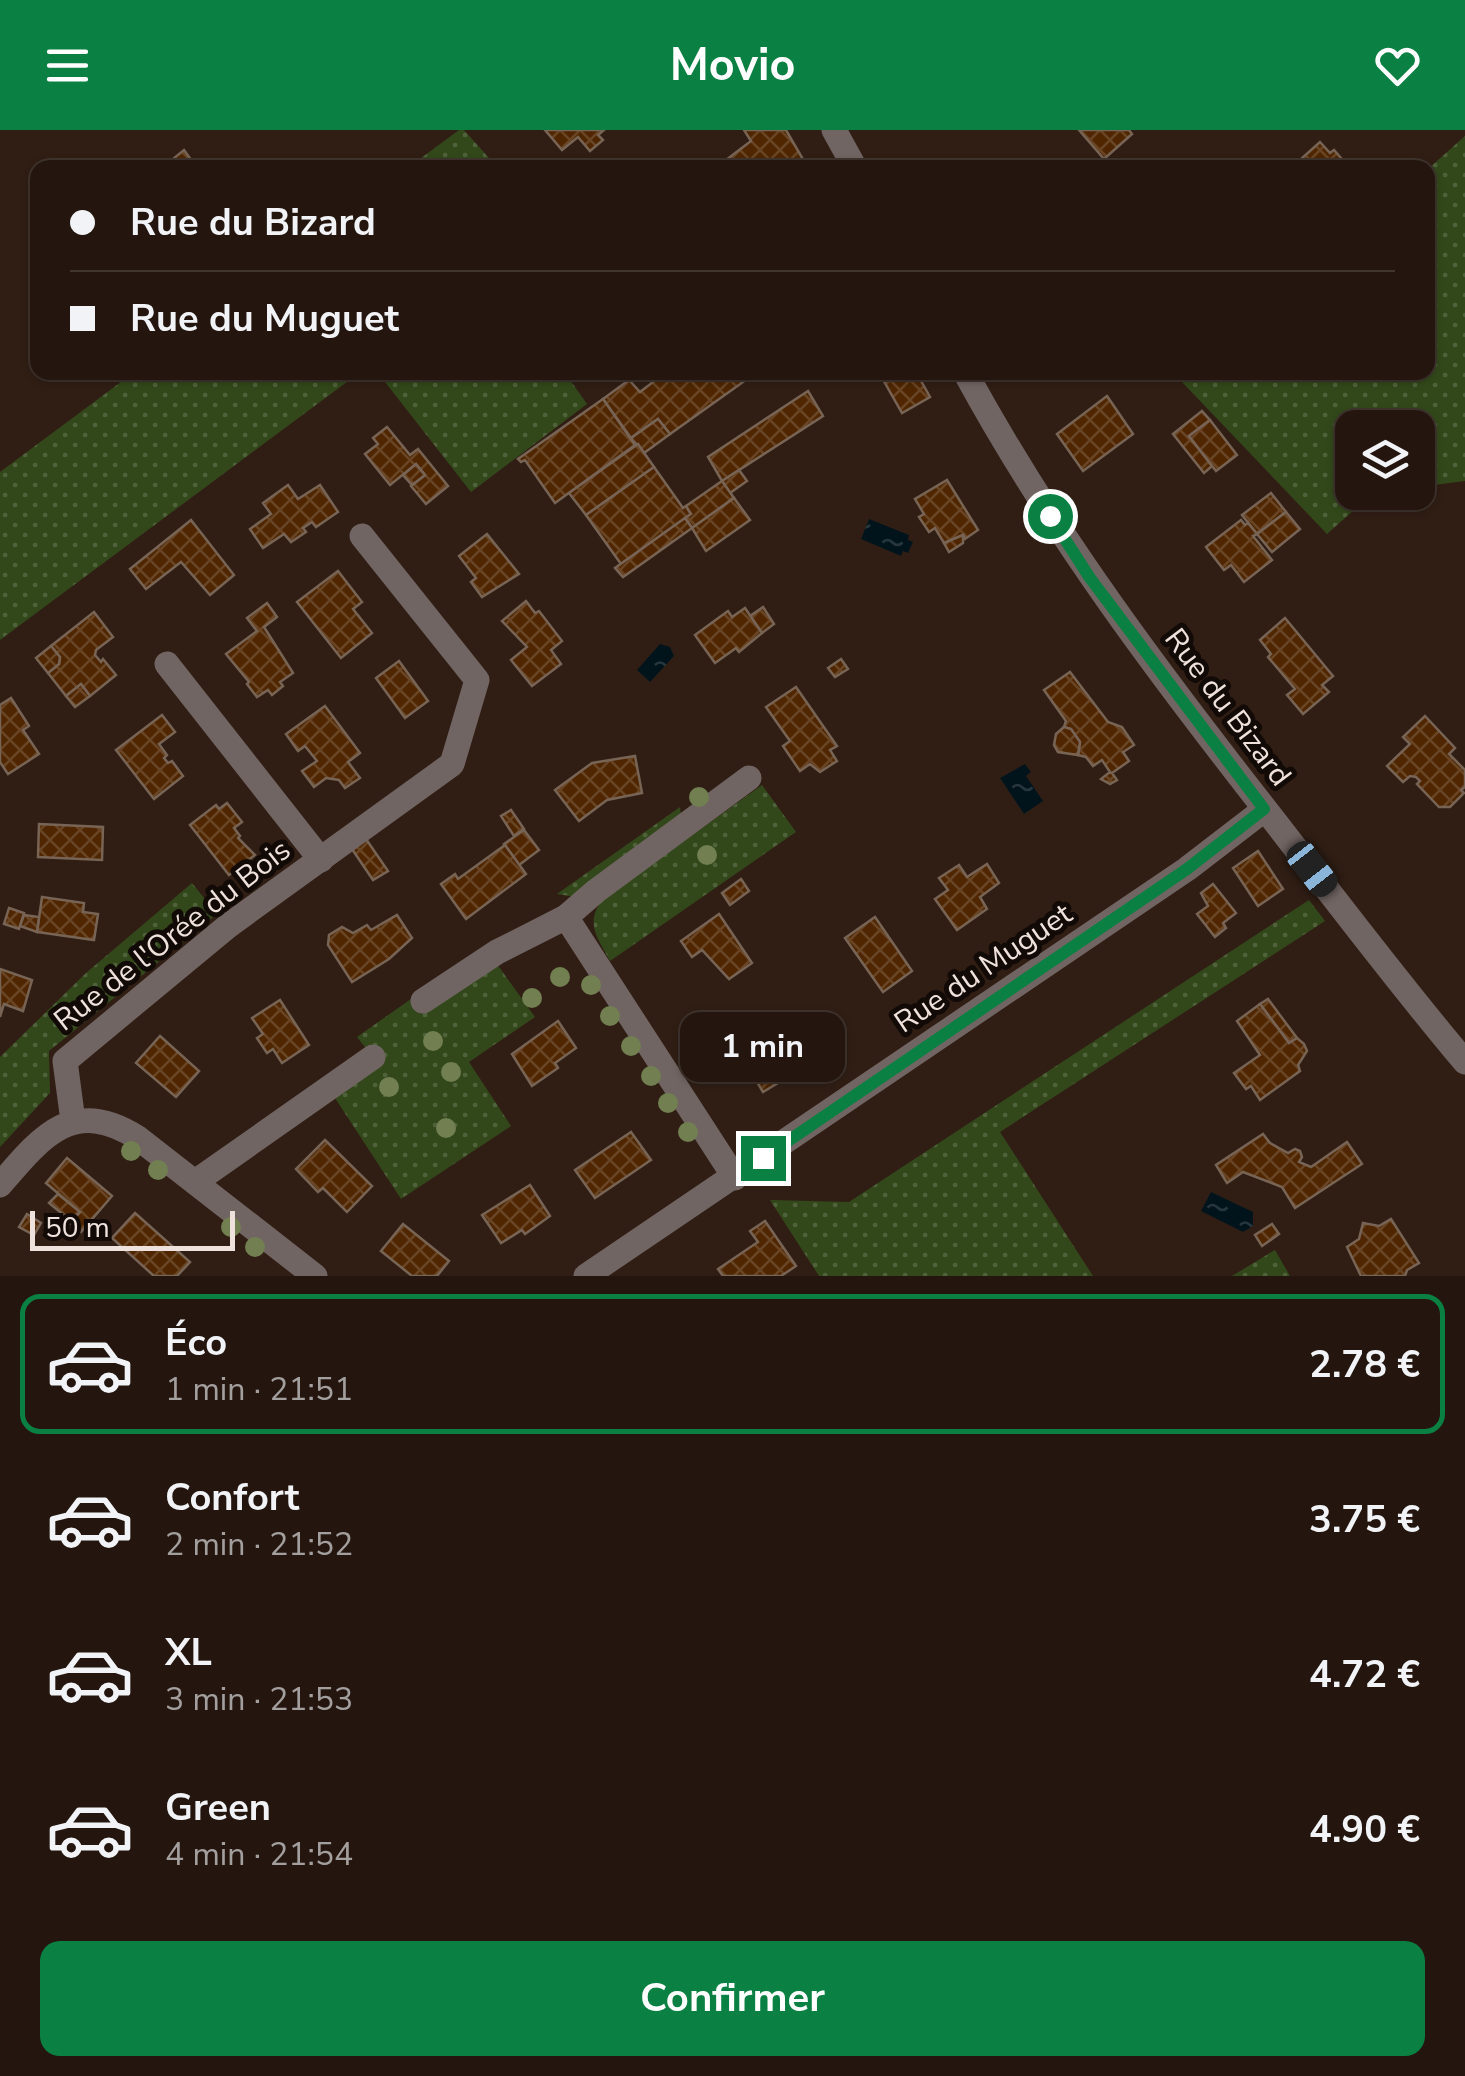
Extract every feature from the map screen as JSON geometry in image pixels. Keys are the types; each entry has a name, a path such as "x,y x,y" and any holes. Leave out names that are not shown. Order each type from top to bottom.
{"street":[{"path":"834,130 850,160"},
{"name":"Rue du Bizard","path":"970,380 1030,486 1090,578 1264,809 1465,1062"},
{"name":"Rue de l'Orée du Bois","path":"72,1121 65,1061 228,926 452,764 477,680 362,536"},
{"name":"Rue de l'Orée du Bois","path":"166,664 321,860"},
{"path":"423,1002 498,952 566,917 749,778"},
{"name":"Rue du Muguet","path":"586,1276 1187,869 1264,809"},
{"path":"566,917 736,1178"},
{"path":"195,1182 374,1057"},
{"path":"0,1184 34,1145 60,1126 72,1121 112,1123 138,1138 315,1276"}],"green space":[{"path":"464,130 491,160 418,160"},
{"path":"1465,136 1465,481 1435,485 1435,410 1335,410 1335,510 1354,510 1327,534 1182,382 1184,380 1435,380 1435,163"},
{"path":"124,380 350,380 0,640 0,472"},
{"path":"383,380 570,380 587,404 471,492"},
{"path":"762,785 796,832 610,961 594,923 603,899"},
{"path":"680,807 681,816 576,897 557,894"},
{"path":"192,883 217,914 49,1051 50,1093 0,1147 0,1057 86,973"},
{"path":"1309,900 1325,921 1000,1132 1093,1276 819,1276 770,1200 849,1202"},
{"path":"494,960 535,1017 469,1062 511,1126 401,1199 335,1098 380,1066 357,1037 418,994"},
{"path":"1275,1250 1290,1276 1232,1276"}],"water":[{"path":"869,519 909,535 908,540 913,542 908,553 903,551 901,556 861,539"},
{"path":"660,644 670,647 674,656 650,682 637,670"},
{"path":"1025,764 1031,772 1026,776 1043,801 1024,814 1000,778"},
{"path":"1211,1192 1253,1212 1253,1226 1243,1232 1201,1211"}],"building":[{"path":"545,130 604,130 598,135 603,140 590,151 578,137 562,150"},
{"path":"744,130 786,130 803,160 726,160 751,141"},
{"path":"1079,130 1129,130 1132,134 1104,159"},
{"path":"1320,142 1343,160 1300,160"},
{"path":"184,150 191,160 172,160"},
{"path":"629,380 640,392 656,380 746,380 670,434 658,419 631,438 603,399"},
{"path":"883,380 920,380 930,397 902,413"},
{"path":"808,391 823,416 722,481 708,457"},
{"path":"1107,396 1133,434 1083,471 1057,434"},
{"path":"603,399 635,445 555,503 525,460 518,459"},
{"path":"1202,411 1210,420 1189,436 1212,466 1204,473 1173,434"},
{"path":"658,419 670,434 644,453 631,438"},
{"path":"1210,420 1237,455 1216,471 1189,436"},
{"path":"387,427 410,455 418,449 448,486 426,504 411,486 425,475 416,464 390,485 365,454 378,444 373,438"},
{"path":"638,444 654,467 586,515 569,493"},
{"path":"416,464 425,475 412,485 403,475"},
{"path":"654,467 691,514 621,564 586,515"},
{"path":"739,470 747,481 730,493 722,481"},
{"path":"947,480 978,530 965,539 963,535 944,543 935,528 929,532 919,517 924,514 915,499"},
{"path":"722,481 734,498 692,528 685,518 691,514 686,506"},
{"path":"288,485 298,499 320,485 338,512 316,527 312,522 303,528 306,532 291,542 284,534 263,548 250,529 271,514 263,503"},
{"path":"1271,493 1286,512 1257,534 1242,515"},
{"path":"734,498 750,520 706,551 692,528"},
{"path":"1286,512 1300,529 1272,552 1257,534"},
{"path":"685,518 692,528 623,577 615,568"},
{"path":"191,520 234,575 210,595 181,562 146,589 130,569"},
{"path":"1241,520 1257,534 1253,536 1272,560 1244,582 1231,565 1224,570 1206,547"},
{"path":"487,534 519,574 482,597 471,582 476,578 459,556"},
{"path":"963,535 963,543 949,552 944,543"},
{"path":"338,571 362,602 353,609 372,633 341,658 297,602"},
{"path":"526,601 562,641 551,650 561,664 532,686 511,660 527,647 502,621"},
{"path":"267,603 277,617 264,627 293,673 280,682 283,686 272,695 268,690 257,697 226,654 257,631 247,618"},
{"path":"763,607 774,624 762,633 750,616"},
{"path":"745,608 762,633 739,652 736,648 715,663 695,635 728,611 732,617"},
{"path":"94,612 113,637 95,655 116,675 90,696 81,684 66,696 48,673 59,664 60,657 51,646"},
{"path":"1285,618 1333,676 1322,685 1329,692 1303,714 1287,695 1295,689 1268,657 1271,654 1260,640"},
{"path":"51,646 60,657 59,664 48,673 36,658"},
{"path":"841,659 848,669 835,677 828,668"},
{"path":"399,661 428,701 405,718 376,678"},
{"path":"1070,672 1108,722 1122,727 1134,745 1123,752 1129,761 1112,773 1117,780 1110,784 1101,779 1110,772 1102,760 1093,766 1086,757 1078,755 1080,742 1071,729 1064,727 1066,721 1044,690"},
{"path":"81,684 90,696 75,707 66,696"},
{"path":"796,687 837,746 830,750 837,761 820,772 810,764 800,771 783,746 790,741 766,707"},
{"path":"11,698 29,726 23,730 39,754 8,774 0,762 0,705"},
{"path":"325,706 360,753 348,762 360,778 345,788 339,780 326,778 314,787 302,771 317,761 305,746 298,751 286,734"},
{"path":"162,715 175,732 159,744 167,755 164,758 168,763 172,761 183,776 154,799 116,750"},
{"path":"1425,716 1455,748 1449,754 1465,770 1465,787 1461,790 1464,793 1450,807 1439,807 1417,784 1420,781 1416,777 1410,776 1403,782 1387,766 1410,744 1403,737"},
{"path":"1064,727 1071,729 1080,742 1078,755 1058,752 1054,745 1056,734"},
{"path":"635,756 642,793 607,800 579,821 555,790 592,763"},
{"path":"227,803 242,822 234,828 238,838 255,855 229,875 190,825 216,805 219,809"},
{"path":"511,810 524,829 514,836 501,816"},
{"path":"39,824 103,827 102,860 38,857"},
{"path":"524,830 539,850 519,865 504,844"},
{"path":"366,839 388,871 373,880 352,849"},
{"path":"505,845 526,874 466,919 441,884 455,874 458,879"},
{"path":"1258,851 1283,889 1258,906 1233,868"},
{"path":"987,864 999,883 980,897 987,909 957,930 935,899 948,890 939,878 959,865 967,877"},
{"path":"741,879 749,891 730,905 722,893"},
{"path":"1213,884 1236,913 1223,923 1226,928 1215,937 1197,914 1208,906 1201,893"},
{"path":"42,897 84,903 83,912 98,914 94,940 37,932"},
{"path":"9,908 24,913 19,929 4,924"},
{"path":"719,914 752,963 729,979 702,950 692,957 681,941"},
{"path":"24,915 39,917 37,932 20,926"},
{"path":"397,915 412,938 389,959 352,982 328,945 329,935 342,927 353,933 367,925 371,930"},
{"path":"875,917 912,971 883,992 845,938"},
{"path":"0,969 32,980 23,1011 4,1004 0,1017"},
{"path":"1268,999 1297,1038 1289,1043 1260,1004"},
{"path":"280,1000 309,1045 282,1063 273,1049 267,1053 257,1038 263,1034 252,1018"},
{"path":"1260,1004 1289,1043 1297,1038 1307,1051 1298,1065 1300,1071 1260,1100 1251,1086 1246,1089 1234,1073 1260,1055 1237,1021"},
{"path":"765,1016 789,1054 781,1059 791,1075 763,1092 753,1075 757,1072 734,1036"},
{"path":"558,1021 576,1048 555,1063 558,1068 532,1086 512,1054"},
{"path":"160,1036 199,1071 176,1097 136,1063"},
{"path":"631,1132 651,1160 595,1198 575,1170"},
{"path":"1263,1134 1288,1153 1300,1151 1299,1162 1311,1167 1347,1142 1362,1164 1295,1208 1282,1187 1243,1172 1227,1183 1216,1165"},
{"path":"325,1140 372,1186 347,1212 323,1188 318,1192 296,1169"},
{"path":"67,1158 112,1196 81,1232 70,1223 80,1212 46,1183"},
{"path":"530,1185 550,1216 525,1234 522,1230 501,1243 482,1215"},
{"path":"58,1194 80,1212 71,1221 49,1203"},
{"path":"135,1213 190,1262 177,1276 154,1276 112,1238"},
{"path":"27,1214 41,1223 34,1235 19,1227"},
{"path":"1391,1219 1419,1263 1407,1270 1405,1276 1361,1276 1347,1247 1359,1239 1363,1223 1379,1226"},
{"path":"765,1221 796,1266 781,1276 723,1276 718,1269 758,1242 750,1231"},
{"path":"403,1224 449,1261 437,1276 412,1276 381,1251"},
{"path":"1272,1224 1279,1234 1262,1246 1255,1235"}],"route":[{"path":"763,1158 1187,869 1264,809 1090,578 1050,516"}]}
